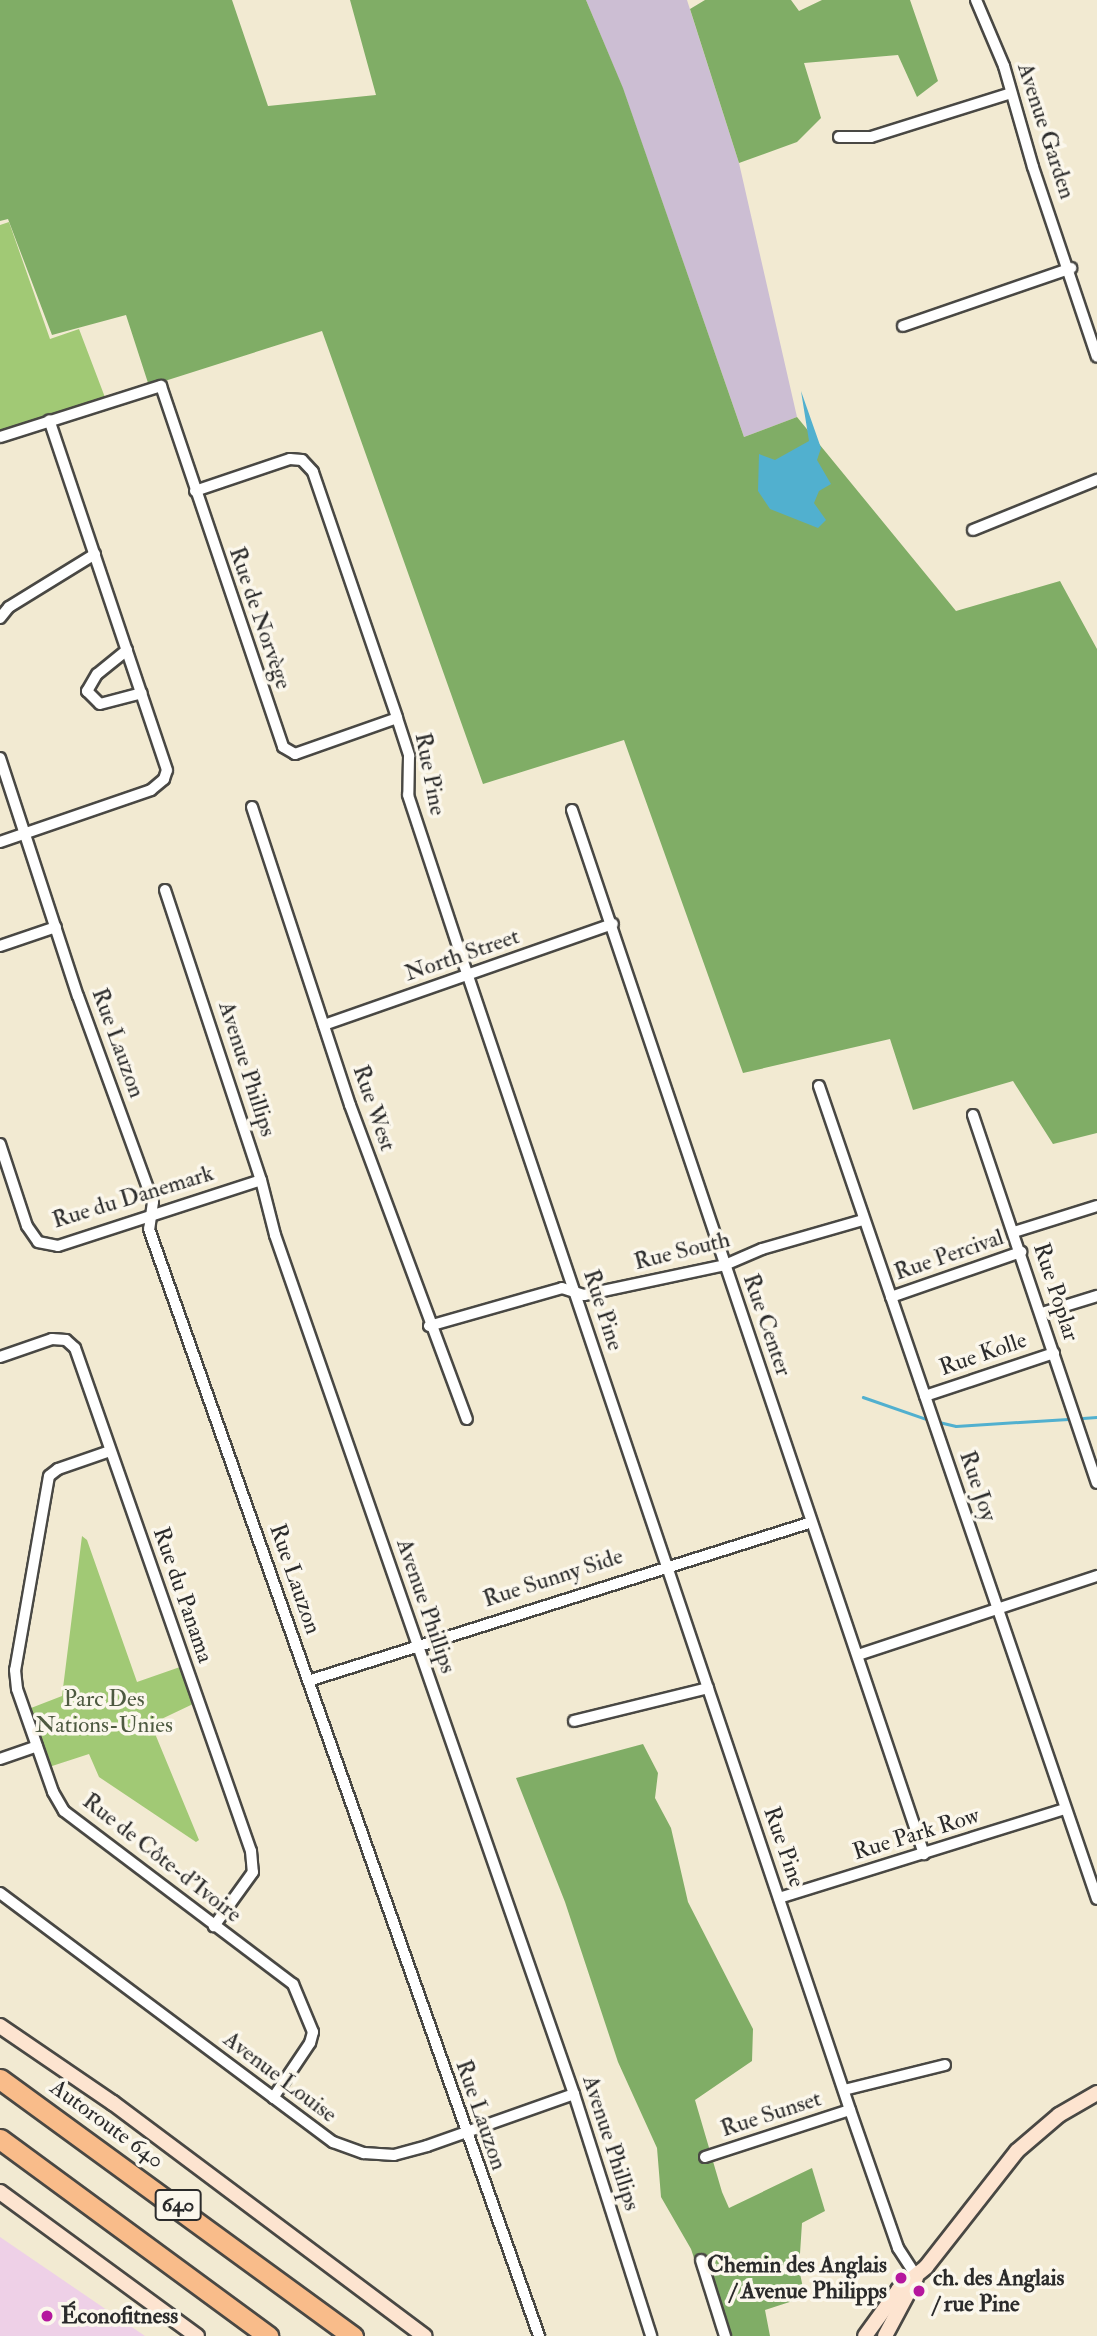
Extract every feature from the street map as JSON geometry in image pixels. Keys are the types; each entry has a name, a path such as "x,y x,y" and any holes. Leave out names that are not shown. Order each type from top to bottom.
{"highway":[{"name":"Autoroute 640","path":"0,2078 354,2336"},
{"name":"640","path":"0,2139 268,2336"}],"main road":[{"path":"0,2026 123,2110 425,2336"},
{"path":"885,2336 917,2277 1017,2151 1059,2115 1097,2093"},
{"path":"0,2192 197,2336"},
{"path":"866,2336 899,2289 917,2277"}],"street":[{"name":"Avenue Garden","path":"976,0 1071,268 1097,357"},
{"path":"839,137 871,138 1010,93"},
{"path":"903,326 1071,268"},
{"name":"Rue de Norvège","path":"49,420 161,386 194,491 283,747 295,754 397,719"},
{"path":"0,437 49,420 166,759 164,779 151,790 0,842"},
{"name":"Rue Pine","path":"194,491 290,458 308,464 409,756 408,795 468,976 850,2110 898,2248 917,2277"},
{"path":"973,530 1097,480"},
{"path":"0,618 4,604 95,554"},
{"path":"127,650 97,674 87,691 100,704 142,692"},
{"name":"Rue Lauzon","path":"0,758 56,927 153,1202 149,1228 464,2133 539,2336"},
{"name":"Rue West","path":"252,807 324,1025 429,1326 467,1419"},
{"name":"Rue Center","path":"572,810 613,924 724,1265 924,1853"},
{"name":"Avenue Phillips","path":"165,890 261,1180 275,1235 574,2094 651,2336"},
{"name":"North Street","path":"324,1025 613,924"},
{"path":"0,946 56,927"},
{"name":"Rue Joy","path":"818,1086 1097,1899"},
{"name":"Rue Poplar","path":"973,1115 1042,1313 1097,1483"},
{"name":"Rue du Danemark","path":"0,1144 27,1226 38,1242 58,1246 261,1180"},
{"name":"Rue Percival","path":"1014,1232 1097,1206"},
{"name":"Rue South","path":"429,1326 562,1288 586,1294 724,1265 762,1249 863,1220"},
{"name":"Rue Percival","path":"891,1297 1021,1252"},
{"name":"Rue Kolle","path":"1042,1313 1097,1296"},
{"name":"Rue du Panama","path":"0,1357 52,1339 66,1339 75,1348 251,1851 253,1872 215,1926"},
{"name":"Rue Kolle","path":"925,1396 1054,1353"},
{"name":"Rue de Côte-d'Ivoire","path":"110,1451 58,1469 49,1476 15,1670 37,1746 64,1811 293,1984 313,2032 310,2043 273,2098"},
{"name":"Rue Sunny Side","path":"308,1681 417,1643 813,1522"},
{"path":"858,1655 1097,1576"},
{"path":"574,1721 708,1688"},
{"path":"0,1759 37,1746"},
{"name":"Rue Park Row","path":"779,1899 1065,1809"},
{"name":"Avenue Louise","path":"0,1893 333,2142 364,2153 394,2155 574,2094"},
{"path":"844,2090 945,2065"},
{"name":"Rue Sunset","path":"705,2157 850,2110"},
{"path":"701,2260 725,2336"}],"shaded area":[{"path":"586,0 687,0 739,163 797,417 744,437 623,89"},
{"path":"0,2237 145,2336 0,2336"}],"green space":[{"path":"0,0 232,0 268,106 376,95 350,0 586,0 623,88 744,437 797,417 956,611 1060,581 1097,649 1097,1133 1053,1144 1013,1081 913,1110 890,1039 743,1073 624,740 483,784 322,331 149,386 126,315 52,335 8,219 0,221"},
{"path":"705,0 791,0 799,11 822,0 910,0 938,81 917,97 898,55 804,63 821,118 797,142 739,163 690,9"},
{"path":"9,222 50,339 79,329 106,400 0,437 0,225"},
{"name":"Parc Des Nations-Unies","path":"82,1536 87,1540 137,1682 180,1667 193,1704 151,1724 199,1840 196,1842 99,1777 89,1754 49,1767 31,1708 62,1696"},
{"path":"643,1744 658,1773 655,1798 671,1828 688,1902 753,2029 752,2061 695,2100 722,2192 729,2208 812,2168 825,2211 802,2223 799,2269 805,2297 765,2310 770,2336 720,2336 691,2249 661,2197 657,2148 618,2062 565,1902 516,1778"}],"water":[{"path":"801,391 821,448 817,460 831,484 819,491 814,503 826,520 818,528 770,509 758,491 759,454 775,460 809,441"}],"waterway":[{"path":"863,1397 929,1420"},
{"path":"1083,1418 1097,1417"},
{"path":"939,1422 956,1426 1068,1419"}],"place":[{"name":"Chemin des Anglais / Avenue Philipps","path":"901,2278"},
{"name":"ch. des Anglais / rue Pine","path":"919,2291"},
{"name":"Éconofitness","path":"47,2316"}]}
